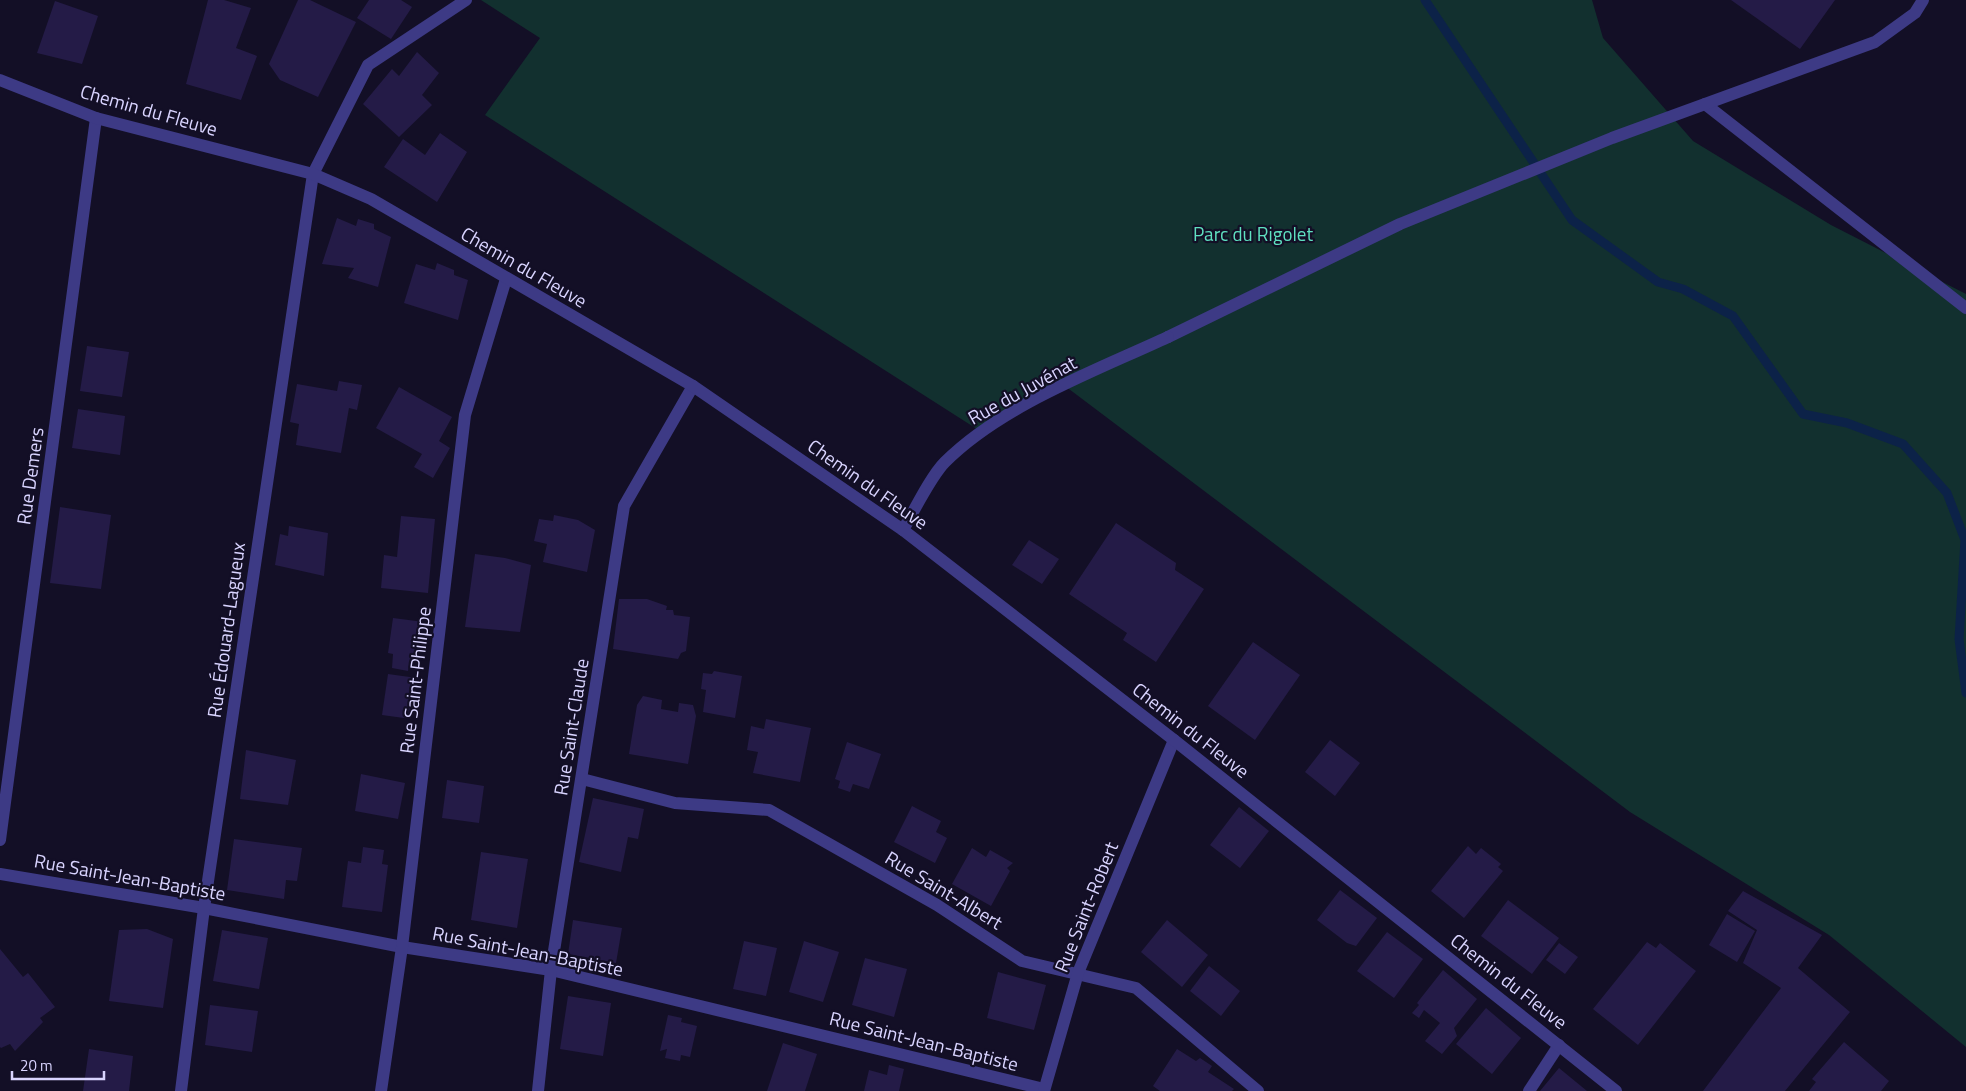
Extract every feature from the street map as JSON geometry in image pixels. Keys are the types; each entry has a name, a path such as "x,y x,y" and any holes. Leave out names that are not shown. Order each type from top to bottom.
{"street":[{"name":"Rue Édouard-Lagueux","path":"181,1091 204,908 313,174 368,65 466,0"},
{"name":"Rue du Juvénat","path":"903,530 944,463 980,431 1037,399 1400,224 1612,138 1875,42 1915,14 1923,0"},
{"name":"Chemin du Fleuve","path":"0,80 96,118 313,174 371,199 693,386 903,530 1174,740 1616,1091"},
{"path":"1705,104 1966,308"},
{"name":"Rue Demers","path":"0,840 96,118"},
{"name":"Rue Saint-Philippe","path":"381,1091 402,947 465,415 506,279"},
{"name":"Rue Saint-Claude","path":"538,1091 551,970 624,506 693,386"},
{"name":"Rue Saint-Robert","path":"1044,1090 1078,973 1174,740"},
{"name":"Rue Saint-Albert","path":"582,779 675,803 769,810 937,905 1022,961 1136,988 1258,1091"},
{"name":"Rue Saint-Jean-Baptiste","path":"0,874 204,908 402,947 551,970 1044,1090"},
{"path":"1529,1091 1559,1045"}],"green space":[{"name":"Parc du Rigolet","path":"481,0 1592,0 1603,38 1693,141 1831,225 1966,294 1966,1047 1829,935 1630,812 1065,386 980,431 485,115 540,38"}],"building":[{"path":"208,0 224,0 251,8 236,48 257,56 241,100 186,84"},
{"path":"298,0 310,0 356,22 318,97 280,80 269,64"},
{"path":"369,0 401,0 412,7 391,39 357,18"},
{"path":"1731,0 1835,0 1800,49"},
{"path":"55,1 98,16 82,64 37,53"},
{"path":"417,52 439,73 422,95 432,105 399,137 363,104 392,69 399,76"},
{"path":"440,133 467,152 437,202 384,167 403,139 425,155"},
{"path":"337,218 356,226 358,219 374,224 374,229 391,237 378,287 348,278 354,268 322,264"},
{"path":"437,263 454,270 454,275 468,280 458,320 404,303 416,264 435,270"},
{"path":"87,346 129,352 122,397 80,391"},
{"path":"339,381 362,385 357,410 349,408 341,453 296,445 299,424 290,422 297,384 337,391"},
{"path":"399,387 452,417 439,441 450,448 433,478 414,467 422,454 376,428"},
{"path":"78,409 125,416 120,455 72,448"},
{"path":"60,507 111,515 101,589 50,583"},
{"path":"554,515 578,520 595,530 587,572 543,562 547,544 534,541 539,519 553,521"},
{"path":"401,516 435,519 428,593 381,588 384,555 397,557"},
{"path":"1116,523 1176,563 1175,570 1204,589 1156,662 1123,640 1127,633 1069,594"},
{"path":"289,526 328,533 324,576 275,565 280,534 288,536"},
{"path":"1029,540 1059,559 1042,584 1012,565"},
{"path":"475,554 505,558 531,565 520,632 465,627"},
{"path":"619,599 647,599 667,606 666,610 673,610 674,615 690,617 686,651 681,653 678,659 613,649"},
{"path":"393,618 424,622 418,660 410,659 408,671 392,668 393,654 388,653"},
{"path":"1253,642 1300,675 1255,740 1208,706"},
{"path":"714,671 742,676 735,718 703,712 706,690 701,689 703,673 712,674"},
{"path":"388,674 417,678 411,719 382,715"},
{"path":"643,696 662,700 661,709 678,712 679,703 693,705 696,716 688,764 629,754 637,705"},
{"path":"766,719 811,728 800,782 753,773 758,752 747,750 751,726 764,729"},
{"path":"1330,740 1360,763 1335,796 1305,772"},
{"path":"847,742 881,754 869,789 853,784 850,792 838,788 840,781 835,779"},
{"path":"246,750 296,760 288,805 240,799"},
{"path":"361,774 405,783 398,819 355,811"},
{"path":"447,780 484,786 479,823 442,818"},
{"path":"593,798 644,809 638,839 628,837 621,872 579,862"},
{"path":"912,806 941,821 936,832 947,838 935,863 894,842"},
{"path":"1239,807 1269,831 1240,868 1210,845"},
{"path":"234,839 302,848 297,881 286,880 284,899 227,890"},
{"path":"1468,846 1476,854 1481,848 1501,864 1498,867 1503,871 1464,918 1431,891"},
{"path":"363,847 384,850 382,864 388,865 382,912 342,907 348,861 361,863"},
{"path":"972,848 986,857 990,850 1013,863 1007,868 1010,871 991,906 952,884"},
{"path":"481,852 528,859 517,928 471,920"},
{"path":"1340,890 1377,918 1356,946 1347,943 1317,920"},
{"path":"1743,891 1822,935 1798,968 1850,1012 1785,1091 1703,1091 1781,988 1743,963 1757,930 1728,911"},
{"path":"1508,900 1559,938 1532,974 1481,936"},
{"path":"1727,914 1755,931 1737,962 1709,945"},
{"path":"573,920 622,928 616,963 568,954"},
{"path":"1167,920 1208,955 1182,987 1141,952"},
{"path":"147,929 173,939 163,1008 109,1001 119,930"},
{"path":"222,930 268,938 259,989 213,981"},
{"path":"1387,932 1423,959 1394,998 1357,971"},
{"path":"744,941 777,948 766,996 733,989"},
{"path":"804,941 839,952 823,1002 789,992"},
{"path":"1647,942 1656,948 1660,943 1696,971 1638,1045 1593,1009"},
{"path":"1559,943 1578,957 1565,974 1546,960"},
{"path":"0,949 23,977 28,973 55,1007 40,1018 43,1022 15,1051 10,1044 0,1047"},
{"path":"865,958 907,969 894,1017 852,1005"},
{"path":"1209,966 1240,991 1221,1016 1190,991"},
{"path":"1443,970 1477,999 1454,1028 1457,1036 1442,1054 1425,1041 1440,1023 1424,1010 1419,1018 1412,1013 1419,1005 1417,1003"},
{"path":"998,972 1046,985 1034,1030 987,1018"},
{"path":"568,996 611,1003 603,1056 560,1049"},
{"path":"210,1005 258,1011 252,1052 205,1045"},
{"path":"1486,1008 1521,1038 1492,1074 1456,1044"},
{"path":"668,1015 682,1018 681,1022 697,1026 690,1057 681,1055 680,1061 665,1058 667,1049 660,1051"},
{"path":"1844,1042 1889,1081 1881,1091 1809,1091 1816,1082 1812,1079"},
{"path":"783,1043 817,1054 805,1091 767,1091"},
{"path":"89,1049 133,1056 129,1091 83,1091"},
{"path":"1177,1049 1196,1061 1200,1058 1212,1066 1208,1072 1234,1089 1232,1091 1160,1091 1153,1086"},
{"path":"889,1065 904,1069 899,1091 864,1091 869,1070 887,1075"},
{"path":"1559,1068 1587,1091 1540,1091"}],"waterway":[{"path":"1425,0 1572,220 1658,282 1683,289 1733,316 1803,414 1847,423 1903,444 1947,493 1965,540 1959,639 1966,693"}]}
